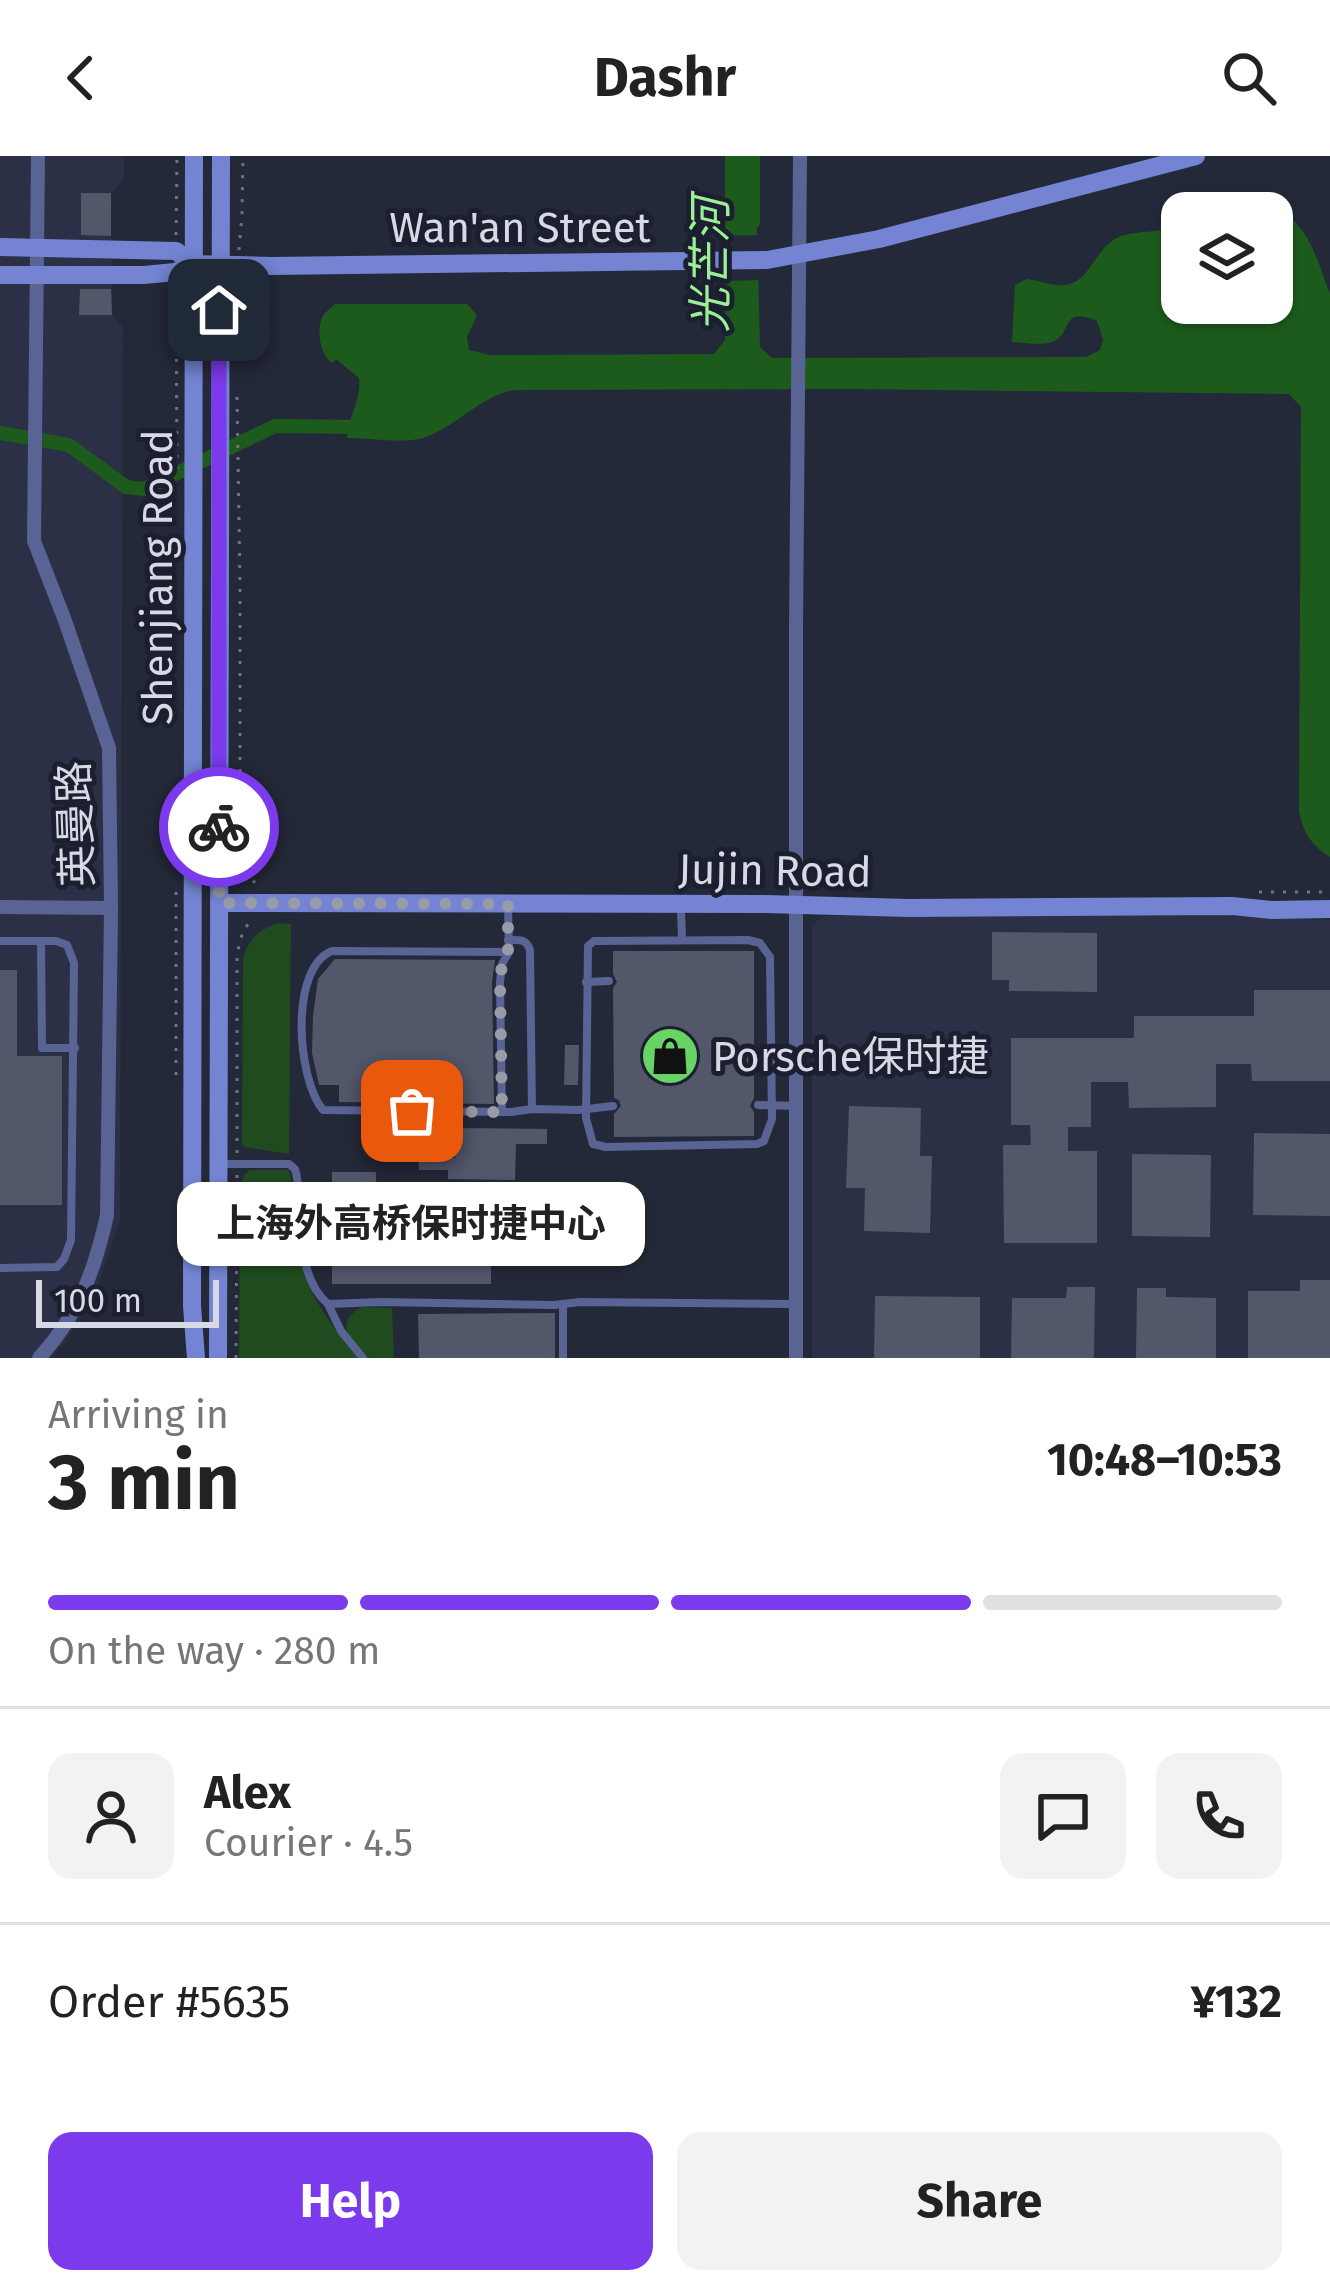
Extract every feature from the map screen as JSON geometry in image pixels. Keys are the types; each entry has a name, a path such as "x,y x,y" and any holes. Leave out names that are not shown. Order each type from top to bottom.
{"street":[{"name":"英曼路","path":"38,156 34,542 109,748 110,908 107,1214 97,1260 80,1301 39,1358"},
{"name":"Shenjiang Road","path":"194,156 184,268 185,436 193,494 192,1306 196,1358"},
{"name":"Shenjiang Road","path":"218,1358 229,264 221,156"},
{"path":"796,1358 800,156"},
{"name":"Wan'an Street","path":"0,275 229,264 766,260 879,239 1196,156"},
{"path":"0,247 176,250 184,268"},
{"name":"Jujin Road","path":"219,903 1330,909"},
{"path":"0,907 110,908"}],"lane":[{"path":"502,1112 500,982 508,952 508,904"},
{"path":"681,911 682,940"},
{"path":"0,941 56,940 67,946 73,956 75,1048 70,1240 64,1258 57,1267 0,1268"},
{"path":"508,940 524,940 530,950 532,1109"},
{"path":"748,940 760,944 770,957 770,1130 764,1141 592,1144 587,1129 586,982 586,949 594,941 748,940"},
{"path":"41,941 42,1048 75,1048"},
{"path":"508,952 332,951 321,955 313,965 301,1027 316,1103 323,1110 502,1112 613,1106"},
{"path":"586,982 609,981"},
{"path":"758,1106 797,1106"},
{"path":"220,1164 289,1164 295,1169 305,1257 315,1290 363,1358"},
{"path":"328,1304 796,1304"},
{"path":"563,1304 563,1358"}],"path":[{"path":"176,250 177,156"},
{"path":"229,264 242,214 243,156"},
{"path":"177,479 185,436 184,268"},
{"path":"237,394 228,420 228,481 242,903 239,939"}],"shaded area":[{"path":"0,156 124,156 124,179 111,193 112,314 123,328 120,1220 94,1296 51,1358 0,1358"},
{"path":"725,156 760,156 760,347 772,358 1086,357 1100,350 1103,340 1097,321 1086,317 1073,318 1052,342 1012,342 1015,285 1027,279 1067,285 1083,276 1115,239 1161,230 1161,324 1293,324 1295,221 1313,248 1330,294 1330,857 1309,838 1299,810 1301,407 1289,394 516,390 491,398 423,438 347,438 359,378 336,359 332,363 328,359 322,349 320,324 335,304 467,304 477,315 467,337 469,350 490,355 714,354 725,340"},
{"path":"824,916 1330,920 1330,1358 812,1358 812,925"},
{"path":"278,923 291,924 289,1154 244,1147 242,1142 243,959 255,936"},
{"path":"250,1170 289,1170 298,1246 309,1285 358,1358 239,1358 240,1188"},
{"path":"361,1307 392,1308 394,1358 369,1358 351,1339 346,1326"}],"pier":[{"path":"764,235 766,280 720,281 719,236"}],"building":[{"path":"81,193 111,193 111,236 81,235"},
{"path":"80,289 111,289 112,315 79,315"},
{"path":"992,932 1097,933 1097,992 1009,991 1009,980 992,980"},
{"path":"613,951 754,951 754,1098 750,1106 754,1136 614,1137 614,1114 621,1106 614,1098 613,988 617,982"},
{"path":"335,959 495,960 494,1104 339,1102 339,1085 319,1085 312,1053 313,1016 318,979"},
{"path":"0,970 17,970 17,1056 62,1056 62,1205 0,1205"},
{"path":"1254,990 1330,990 1330,1081 1252,1081 1251,1064 1216,1064 1216,1107 1129,1108 1128,1082 1091,1082 1091,1127 1068,1127 1068,1151 1097,1151 1097,1243 1004,1243 1003,1145 1031,1145 1030,1125 1011,1125 1011,1038 1134,1038 1134,1016 1254,1016"},
{"path":"565,1045 579,1045 578,1085 564,1085"},
{"path":"849,1106 921,1108 920,1156 932,1156 930,1233 864,1231 865,1188 846,1188"},
{"path":"455,1128 547,1129 547,1144 516,1144 515,1180 448,1179 448,1170 419,1170 418,1143 410,1143 410,1131 432,1131 432,1157 455,1158"},
{"path":"1254,1133 1330,1134 1330,1216 1253,1215"},
{"path":"1132,1154 1211,1155 1210,1237 1132,1236"},
{"path":"332,1172 376,1172 376,1198 491,1198 491,1284 332,1284"},
{"path":"1300,1280 1330,1280 1330,1358 1248,1358 1248,1291 1300,1291"},
{"path":"1067,1287 1095,1287 1094,1358 1011,1358 1012,1298 1066,1298"},
{"path":"1137,1288 1166,1288 1166,1297 1216,1298 1216,1358 1136,1358"},
{"path":"875,1296 980,1297 980,1358 874,1358"},
{"path":"555,1313 555,1358 419,1358 418,1314"}],"waterway":[{"path":"0,433 69,445 126,487 144,489 275,426 361,427"}],"way so far":[{"path":"219,827 219,903 508,904 508,952 500,982 502,1112 412,1111"}],"place":[{"name":"Porsche保时捷","path":"670,1056"},
{"name":"上海外高桥保时捷中心","path":"412,1111"}],"route":[{"path":"219,310 219,827"}],"water label":[{"name":"光芒河","path":"710,265"}]}
